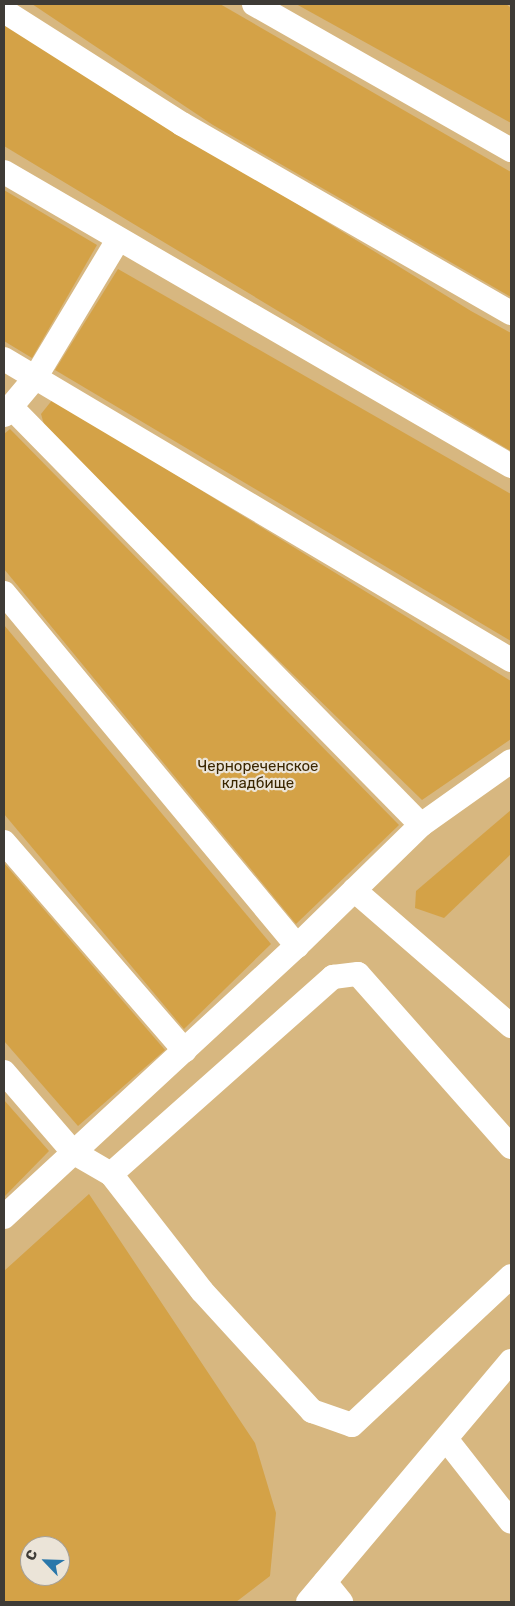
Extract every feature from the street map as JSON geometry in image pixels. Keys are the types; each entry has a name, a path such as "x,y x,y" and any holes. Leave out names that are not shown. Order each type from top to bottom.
{"street":[{"path":"254,4 511,150"},
{"path":"4,11 182,124 511,313"},
{"path":"4,172 118,240 511,466"},
{"path":"118,240 35,378 8,411 421,825"},
{"path":"4,359 511,660"},
{"path":"4,593 297,946"},
{"path":"4,1217 297,946 421,825 511,761"},
{"path":"4,842 185,1051"},
{"path":"354,890 511,1026"},
{"path":"111,1174 333,977 358,974 511,1147"},
{"path":"4,1072 73,1152 111,1174 202,1291 312,1411 352,1425 511,1276"},
{"path":"308,1602 511,1361"},
{"path":"446,1439 511,1522"},
{"path":"325,1582 342,1602"}],"green space":[{"name":"Чернореченское кладбище","path":"4,4 511,4 511,1602 4,1602"},
{"path":"32,4 220,4 511,172 511,297 213,125"},
{"path":"296,4 506,4 511,8 511,123"},
{"path":"4,23 471,311 511,333 511,451 4,146"},
{"path":"4,190 97,245 32,358 4,341"},
{"path":"118,269 511,494 511,641 55,370"},
{"path":"53,399 511,681 511,739 422,800 47,435 41,414"},
{"path":"10,429 399,825 296,924 4,569 4,434"},
{"path":"4,625 271,944 184,1029 4,814"},
{"path":"511,810 511,854 444,918 415,908 416,891"},
{"path":"4,863 165,1050 78,1126 4,1041"},
{"path":"4,1100 49,1151 4,1197"},
{"path":"89,1194 255,1443 276,1513 270,1576 236,1602 4,1602 4,1271"}]}
